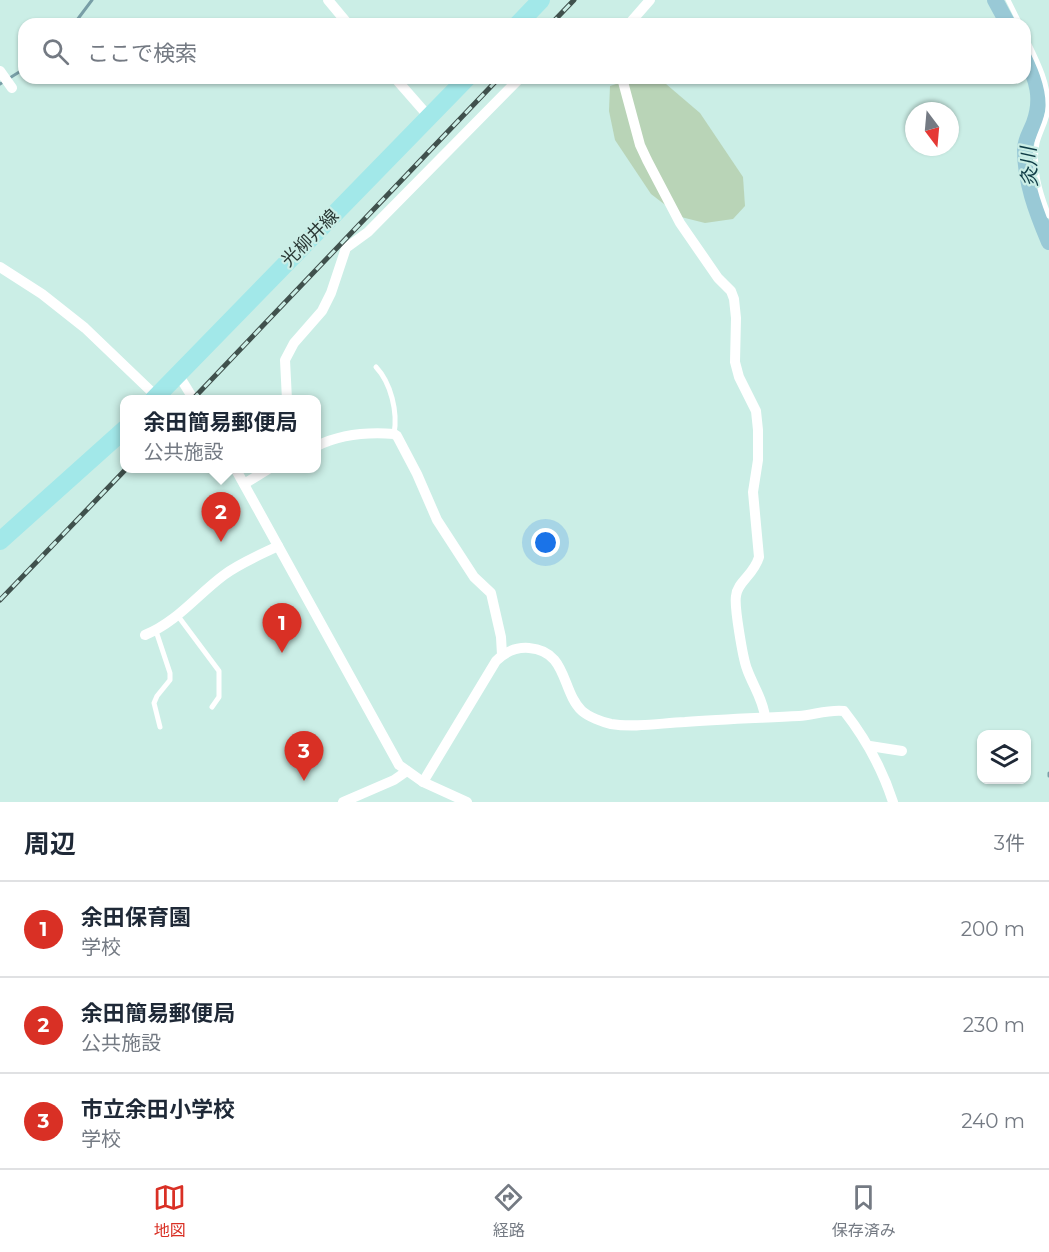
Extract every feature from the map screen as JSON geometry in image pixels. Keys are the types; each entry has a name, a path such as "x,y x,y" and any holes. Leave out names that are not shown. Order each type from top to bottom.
{"main road":[{"path":"524,18 541,0"},
{"name":"光柳井線","path":"158,395 461,84"},
{"path":"0,541 120,433"}],"street":[{"path":"328,0 343,18"},
{"path":"634,18 650,0"},
{"path":"400,84 430,118"},
{"path":"287,395 285,360 294,343 322,311 331,293 346,248 368,232 514,84"},
{"path":"624,84 640,145 647,160 680,223 718,278 731,291 734,299 735,363 739,377 756,411 758,430 758,460 753,492 759,557 756,568 740,585 736,595 736,609 747,670 764,707 765,717"},
{"path":"0,267 42,294 85,328 152,395"},
{"path":"178,374 191,395"},
{"path":"321,444 339,437 356,434 394,434 417,474 437,520 474,577 491,593 501,637 502,655"},
{"path":"238,473 399,765 423,782 467,802"},
{"path":"244,484 262,473"},
{"path":"151,633 178,616 223,575 278,546"},
{"path":"423,782 492,667 502,655 515,649 535,648 558,663 583,712 611,724 812,715 844,711 870,746 893,802"},
{"path":"870,746 902,751"},
{"path":"343,802 394,780 407,771"}],"lane":[{"path":"1008,0 1017,18"},
{"path":"1031,51 1046,87 1048,108 1037,141 1036,169 1049,216"},
{"path":"376,367 389,387 393,406 394,434"},
{"path":"178,616 219,671 219,697 212,707"},
{"path":"151,633 170,674 170,680 154,703 160,727"}],"green space":[{"path":"666,84 700,113 743,177 745,206 733,219 705,223 681,217 651,194 615,140 609,111 610,86"}],"waterway":[{"path":"78,18 92,0"},
{"name":"灸川","path":"995,0 1005,18"},
{"name":"灸川","path":"1031,69 1037,89 1038,105 1025,146 1025,161 1029,185 1049,242"},
{"path":"0,84 18,73"}],"railway":[{"path":"557,18 574,0"},
{"path":"197,395 493,84"},
{"path":"0,600 122,473"}],"place":[{"name":"余田簡易郵便局","path":"221,542"},
{"name":"余田保育園","path":"282,653"},
{"name":"市立余田小学校","path":"304,781"}]}
